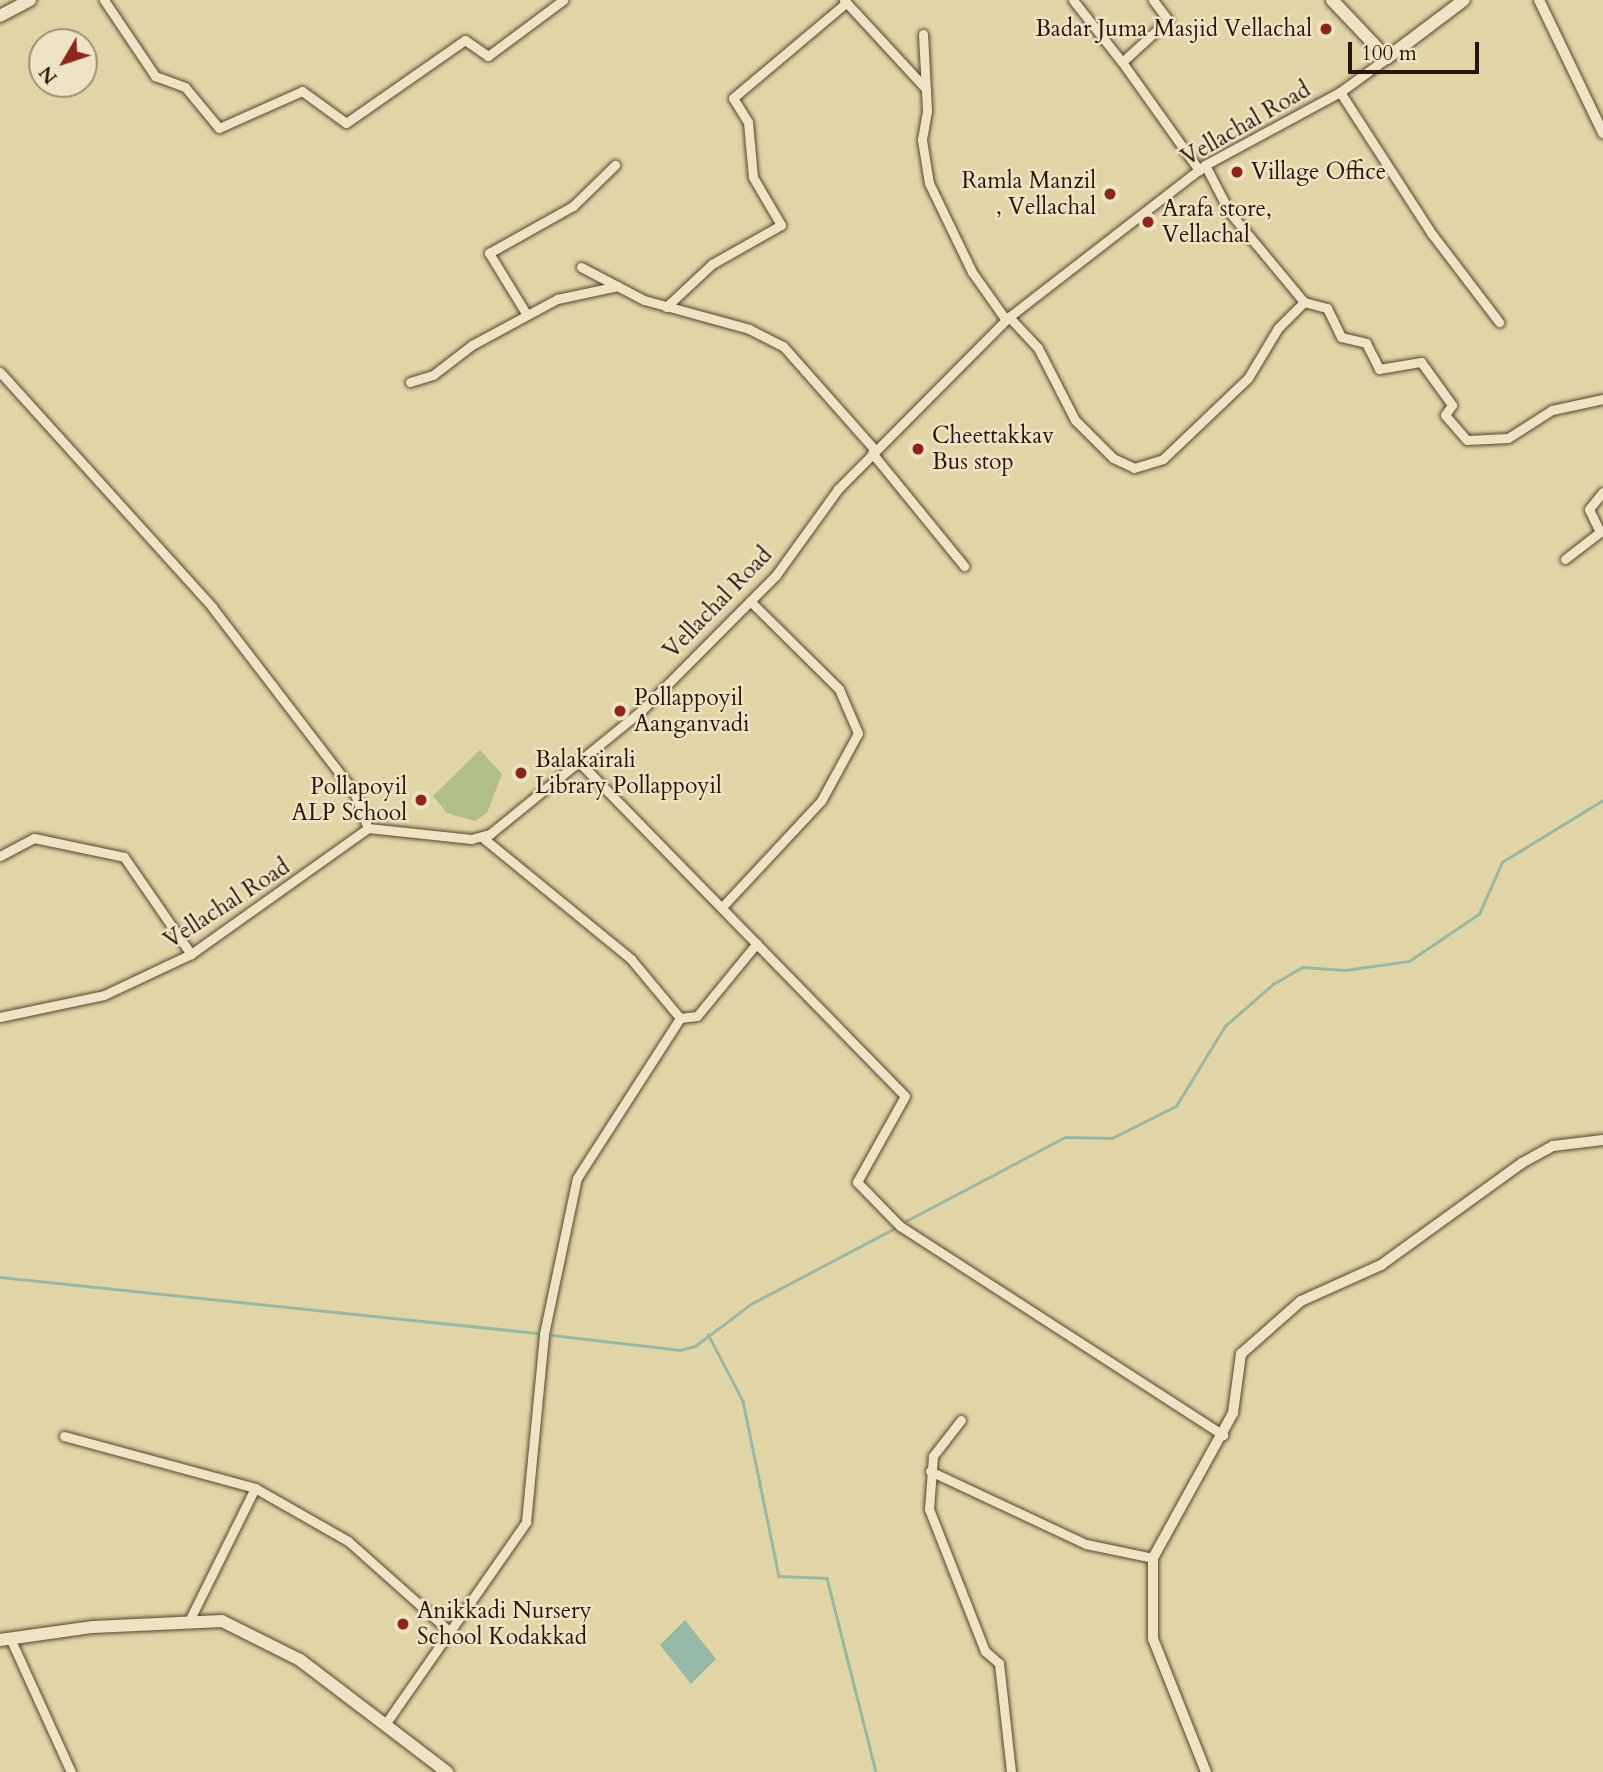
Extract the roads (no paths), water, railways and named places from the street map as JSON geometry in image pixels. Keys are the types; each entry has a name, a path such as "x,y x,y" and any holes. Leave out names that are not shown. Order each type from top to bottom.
{"main road":[{"path":"0,16 30,0"},
{"path":"1332,0 1387,58 1464,0"},
{"path":"5,1639 190,1619 222,1621 260,1636 386,1723 447,1772"}],"street":[{"path":"104,0 155,76 185,87 219,128 302,91 346,123 465,40 488,56 563,0"},
{"path":"1073,0 1202,167 1230,213 1304,302 1327,308 1341,337 1366,343 1379,369 1421,362 1452,405 1445,415 1467,440 1508,438 1552,410 1603,399"},
{"path":"1122,62 1168,20 1153,0"},
{"path":"1539,0 1603,133"},
{"path":"666,307 712,264 781,225 753,177 748,122 733,98 845,1 927,90"},
{"path":"923,34 927,90 922,140 929,183 972,272 1008,318 1038,348 1075,420 1113,458 1134,468 1163,459 1185,442 1248,378 1278,328 1304,302"},
{"name":"Vellachal Road","path":"483,838 582,765 750,601 874,452 1008,318 1202,167 1340,92 1387,58"},
{"path":"1340,92 1432,234 1499,322"},
{"path":"527,315 489,253 573,206 615,165"},
{"path":"581,267 666,307 749,329 783,346 874,452 964,566"},
{"path":"410,382 433,375 557,299 618,286"},
{"path":"0,372 212,607 354,792 368,828 483,838 631,960 680,1018"},
{"path":"1566,559 1600,532 1589,509 1603,492"},
{"path":"722,907 821,801 858,733 839,689 750,601"},
{"path":"582,765 905,1096 857,1182 900,1226 1223,1435"},
{"name":"Vellachal Road","path":"0,1017 104,995 191,954 368,828"},
{"path":"0,856 34,838 124,857 191,954"},
{"path":"680,1018 697,1016 757,943"},
{"path":"386,1723 526,1522 544,1334 577,1178 680,1018"},
{"path":"1206,1772 1153,1639 1153,1558 1171,1516 1223,1435 1241,1354 1301,1301 1381,1265 1553,1146 1603,1140"},
{"path":"961,1420 933,1456 929,1510 937,1538 985,1651 999,1663 1011,1772"},
{"path":"64,1436 255,1489 348,1541 450,1632"},
{"path":"930,1471 1086,1544 1153,1558"},
{"path":"190,1619 255,1489"},
{"path":"5,1639 71,1772"}],"waterway":[{"path":"906,1221 1065,1137 1112,1138 1176,1106 1225,1026 1273,984 1302,967 1345,970 1409,961 1479,914 1502,862 1603,800"},
{"path":"552,1335 680,1350 695,1346 751,1304 893,1229"},
{"path":"0,1277 537,1333"},
{"path":"708,1334 743,1401 779,1576 827,1578 876,1772"}],"place":[{"name":"Badar Juma Masjid Vellachal","path":"1326,29"},
{"name":"Village Office","path":"1237,172"},
{"name":"Ramla Manzil , Vellachal","path":"1110,194"},
{"name":"Arafa store, Vellachal","path":"1148,222"},
{"name":"Cheettakkav Bus stop","path":"918,449"},
{"name":"Pollappoyil Aanganvadi","path":"620,711"},
{"name":"Balakairali Library Pollappoyil","path":"521,773"},
{"name":"Pollapoyil ALP School","path":"421,800"},
{"name":"Anikkadi Nursery School Kodakkad","path":"403,1624"}]}
